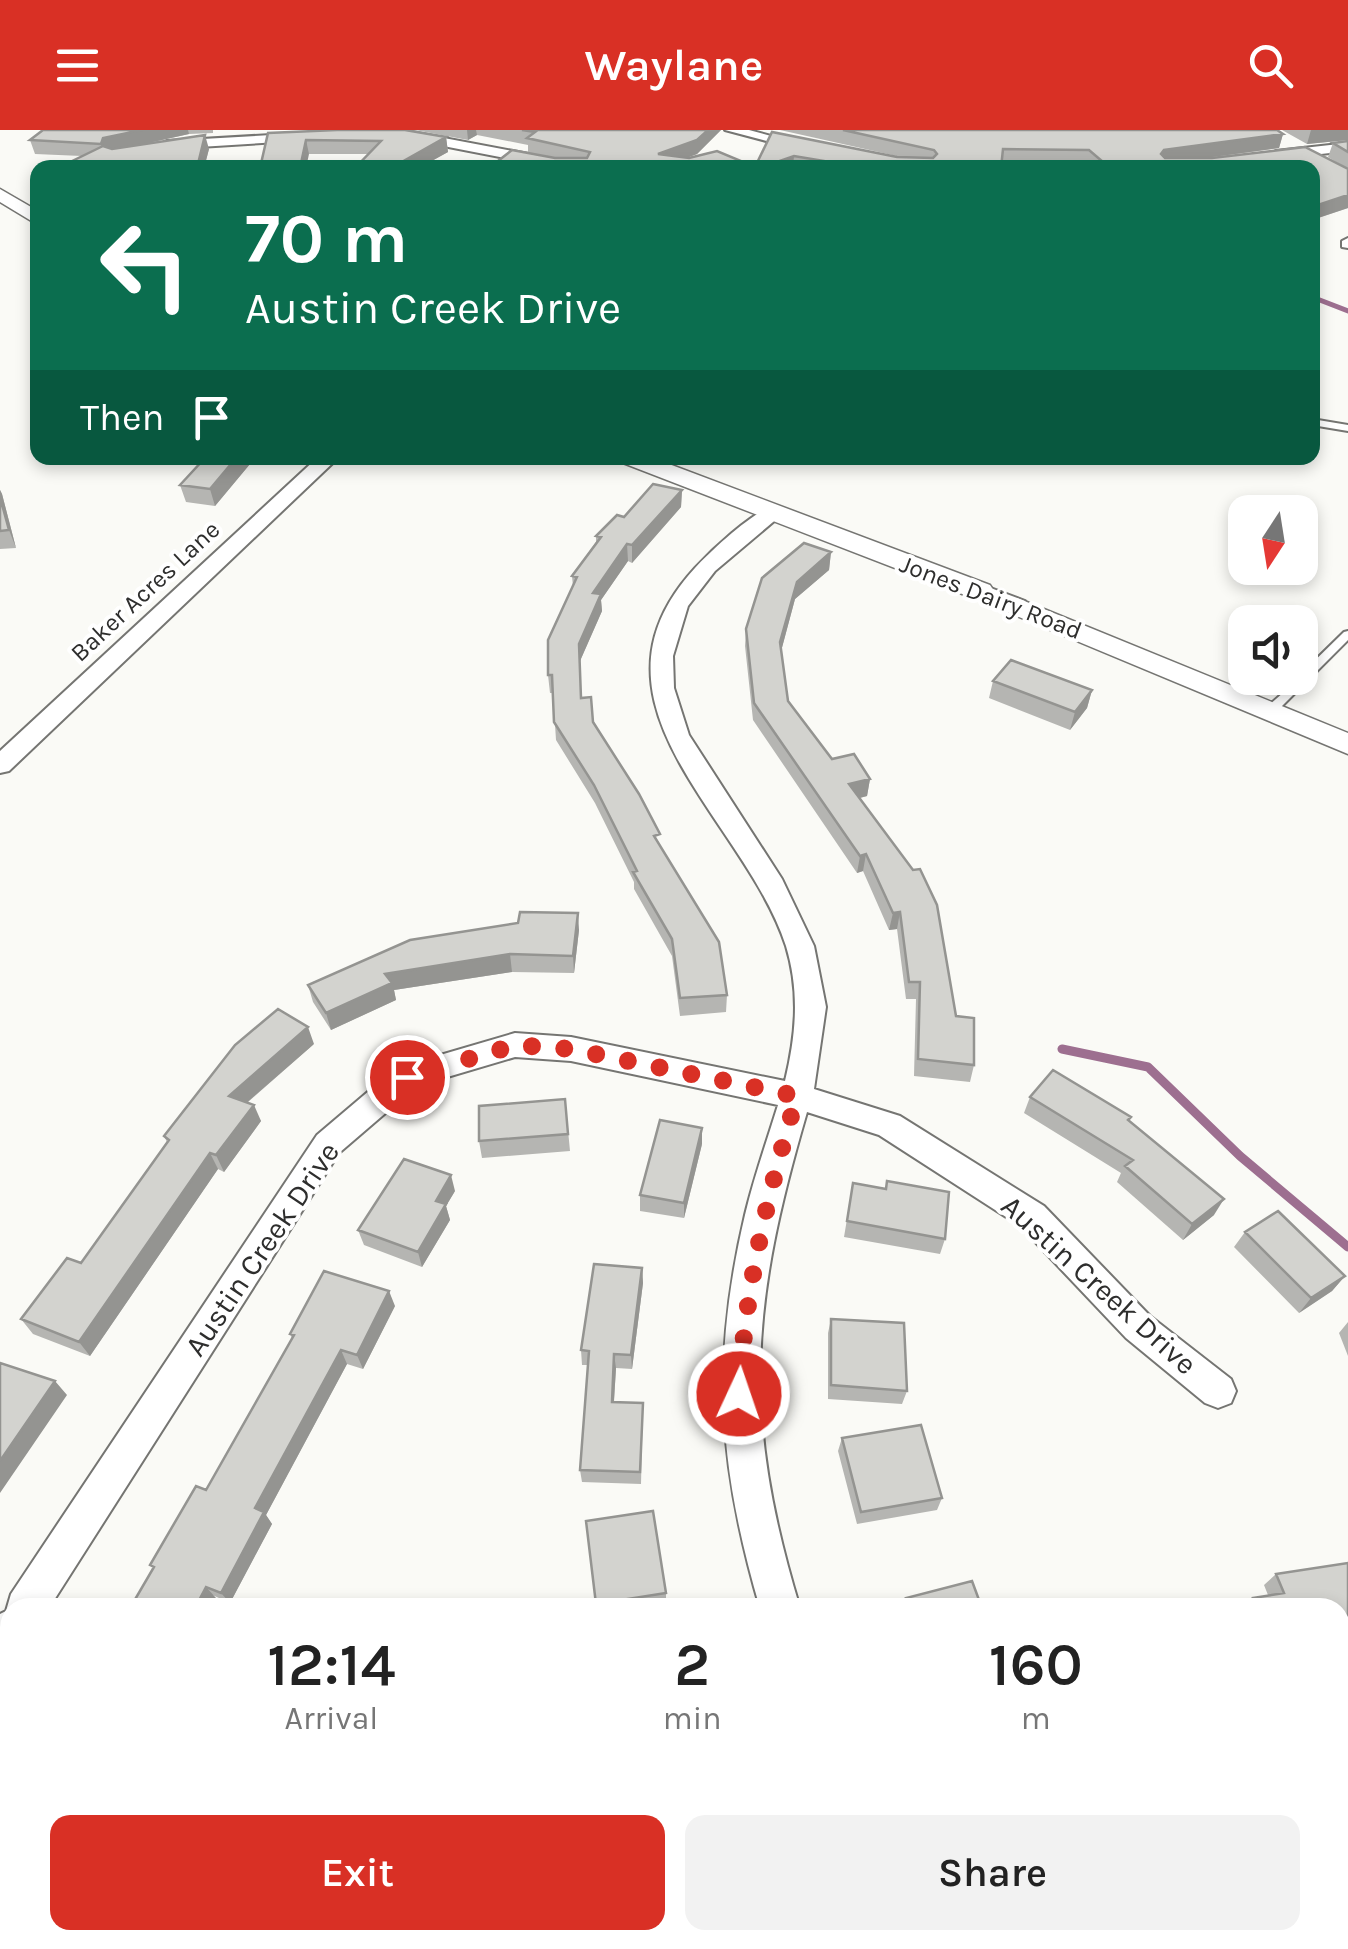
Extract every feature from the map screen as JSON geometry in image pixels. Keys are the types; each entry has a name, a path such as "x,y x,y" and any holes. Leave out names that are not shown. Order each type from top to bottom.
{"street":[{"path":"732,130 764,134 816,149"},
{"path":"396,134 540,160"},
{"path":"733,150 764,134"},
{"path":"156,146 319,137"},
{"path":"1278,138 1317,160"},
{"path":"1255,158 1348,148"},
{"path":"467,158 483,149"},
{"path":"1320,162 1332,169"},
{"path":"0,194 30,215"},
{"name":"Baker Acres Lane","path":"0,765 321,465"},
{"name":"Jones Dairy Road","path":"650,465 980,591 1348,744"},
{"path":"772,512 687,585 666,634 662,690 674,734 775,888 802,956 811,1006 797,1096 763,1211 744,1318 739,1394 758,1521 777,1598"},
{"name":"Austin Creek Drive","path":"32,1598 328,1144 370,1104 407,1077 516,1045 571,1049 797,1096 889,1125 1032,1216 1138,1327 1218,1391"}],"lane":[{"path":"1320,423 1348,428"},
{"path":"1271,710 1348,634"}],"building":[{"path":"43,130 142,130 103,138 101,144 30,140"},
{"path":"405,130 446,137 405,160 363,160 381,141 306,140 302,160 262,160 268,133"},
{"path":"522,130 708,130 697,140 658,154 689,158 717,151 738,160 499,160 512,150 555,158 587,158 590,152 527,138 535,132"},
{"path":"843,130 1277,130 1283,134 1164,150 1161,154 1165,158 1212,158 1305,147 1348,169 1348,195 1320,204 1320,160 1101,160 1089,150 1003,149 1002,160 818,160 794,156 758,160 772,132 897,157 933,158 937,154 934,150"},
{"path":"205,135 199,160 74,160 103,146 112,149"},
{"path":"1348,141 1348,152 1333,143"},
{"path":"199,465 230,465 210,489 180,485"},
{"path":"653,484 682,490 632,545 627,544 593,593 601,594 579,644 581,698 591,697 593,722 639,794 660,834 654,836 719,942 727,995 680,998 672,939 633,872 637,871 594,785 554,722 548,640 577,577 572,576 601,537 596,536 617,515 624,517"},
{"path":"0,497 9,530 0,531"},
{"path":"804,543 831,552 797,582 780,642 788,701 832,759 854,754 870,779 849,784 913,870 920,869 937,905 956,1016 974,1018 974,1065 918,1059 920,982 909,982 900,912 893,913 866,854 860,856 754,703 746,629 762,578"},
{"path":"1011,660 1092,690 1075,712 993,681"},
{"path":"520,912 578,913 573,956 510,954 385,974 392,983 326,1013 308,985 410,940 518,923"},
{"path":"278,1009 308,1027 229,1096 254,1105 216,1155 210,1153 79,1342 21,1319 67,1258 81,1263 169,1140 164,1136 235,1045"},
{"path":"1053,1070 1131,1117 1128,1120 1224,1199 1192,1224 1125,1166 1133,1160 1030,1097"},
{"path":"565,1099 568,1134 479,1141 479,1106"},
{"path":"660,1120 702,1128 684,1203 640,1195"},
{"path":"404,1159 451,1175 436,1201 446,1204 418,1252 358,1230"},
{"path":"887,1181 949,1192 945,1239 847,1221 853,1183 886,1189"},
{"path":"1278,1211 1345,1276 1311,1298 1245,1232"},
{"path":"594,1264 642,1268 631,1355 614,1354 612,1402 643,1403 640,1472 580,1470 589,1351 581,1350"},
{"path":"324,1271 389,1291 357,1355 341,1350 255,1508 264,1512 221,1593 206,1587 200,1598 136,1598 154,1567 150,1565 196,1486 206,1490 294,1335 290,1334"},
{"path":"831,1319 904,1323 907,1391 831,1385"},
{"path":"0,1363 55,1381 0,1461"},
{"path":"921,1425 942,1498 861,1512 842,1438"},
{"path":"653,1511 666,1593 595,1598 586,1521"},
{"path":"1348,1563 1348,1598 1253,1598 1284,1593 1276,1574"},
{"path":"972,1581 978,1598 906,1598"}],"waterway":[{"path":"1320,300 1348,311"},
{"path":"1062,1049 1148,1067 1240,1156 1348,1247"}],"route":[{"path":"407,1077 516,1045 571,1049 797,1096 763,1211 744,1318 739,1394"}]}
